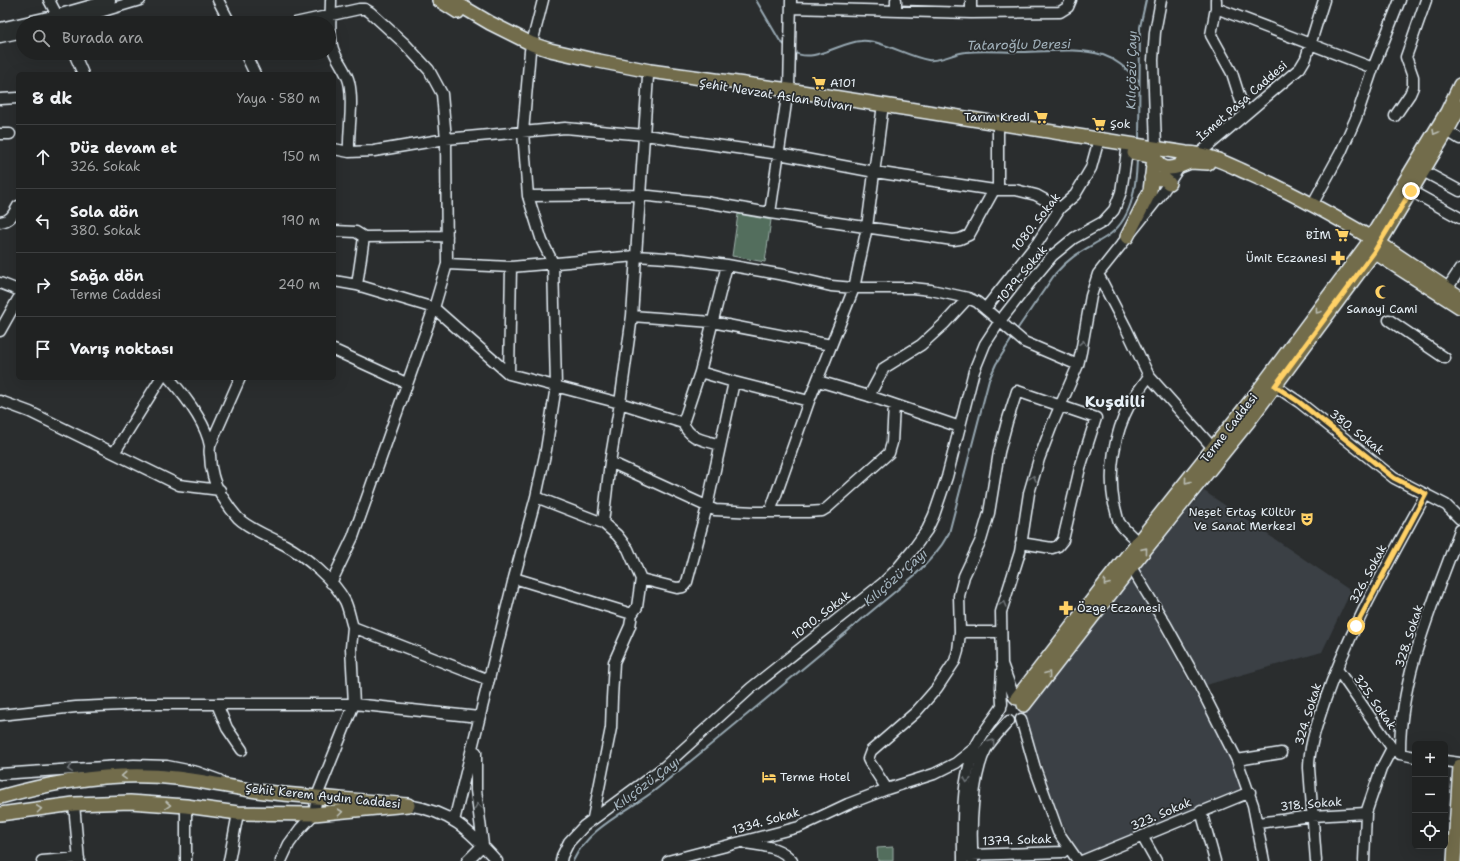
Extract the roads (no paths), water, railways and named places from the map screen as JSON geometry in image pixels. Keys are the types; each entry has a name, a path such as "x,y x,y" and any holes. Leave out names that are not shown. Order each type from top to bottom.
{"main road":[{"name":"Şehit Nevzat Aslan Bulvarı","path":"439,0 476,22 531,48 568,62 648,76 788,93 882,112 998,130 1152,151"},
{"name":"Şehit Nevzat Aslan Bulvarı","path":"451,0 531,48 621,66 1098,143"},
{"name":"Terme Caddesi","path":"1018,700 1138,542 1372,245 1447,112 1460,85"},
{"name":"Terme Caddesi","path":"1018,700 1131,567 1248,422 1275,386 1411,191 1460,107"},
{"path":"1152,151 1200,153 1212,156 1276,186 1312,205 1460,307"},
{"path":"1152,151 1158,164 1163,167 1171,169 1190,162 1213,164 1273,191 1372,245 1460,297"},
{"path":"1127,237 1155,194 1151,178 1152,151"},
{"path":"1180,166 1186,153"},
{"path":"1151,178 1164,179 1169,183"},
{"path":"1454,861 1460,764"},
{"name":"Şehit Kerem Aydın Caddesi","path":"0,797 96,778 130,775 176,778 246,789 408,805"},
{"name":"Şehit Kerem Aydın Caddesi","path":"0,814 74,804 130,802 186,806 238,813 314,814 408,805"}],"street":[{"path":"49,0 58,16"},
{"path":"70,16 108,0"},
{"path":"76,16 140,0"},
{"path":"218,0 226,16"},
{"path":"331,0 331,16 364,9 370,12 405,44 429,70 442,94 446,139 447,236 447,264 434,308 406,383 353,538 331,583"},
{"path":"454,821 514,578 536,497 546,450 556,386 553,263 542,241 528,196 523,132 531,48 543,0"},
{"path":"896,0 896,11"},
{"path":"971,0 971,13"},
{"path":"770,213 788,93 791,4 896,11 971,13 1060,12 1068,6 1071,0"},
{"path":"1152,151 1153,60 1155,32 1161,0"},
{"name":"İsmet Paşa Caddesi","path":"1200,153 1300,68 1306,58 1324,0"},
{"path":"1312,205 1341,152 1400,0"},
{"path":"1395,116 1413,87 1413,77 1406,57 1426,0"},
{"path":"1246,114 1232,73 1211,35 1216,4 1310,44 1373,68"},
{"path":"0,28 16,26"},
{"path":"0,38 16,34"},
{"path":"336,55 345,71 351,95 349,152"},
{"path":"77,60 82,72"},
{"path":"248,60 254,72"},
{"path":"603,524 610,462 632,316 648,76"},
{"path":"0,99 16,98"},
{"path":"770,512 809,401 854,288 868,227 882,112"},
{"path":"336,149 349,152 374,150 446,139 565,128 645,135 779,154 875,172 996,189 1029,192 1060,208"},
{"path":"528,196 640,195 705,202 953,240 969,235 996,189 998,130"},
{"path":"1447,131 1460,138"},
{"name":"1080. Sokak","path":"985,308 1038,242 1060,208 1075,195 1084,182 1091,168 1098,143"},
{"name":"1079. Sokak","path":"1000,322 1052,256 1074,238 1103,222 1114,210 1121,192 1127,147"},
{"path":"1155,194 1169,183 1180,166"},
{"path":"1423,171 1460,191"},
{"path":"1411,191 1460,218"},
{"path":"0,222 6,222 16,210"},
{"path":"336,231 356,232 364,236 447,236"},
{"path":"357,285 364,236"},
{"path":"1002,664 1025,712 1021,719 1013,722 1003,716 1001,687 1001,612 1017,561 1029,493 1033,479 1045,442 1078,365 1091,296 1098,274 1127,237"},
{"path":"447,264 511,267 636,256 727,265 784,275 831,286 854,288 912,288 931,290 968,298 985,308 1024,342 1078,365"},
{"path":"720,445 693,436 686,430 683,423 700,372 727,265"},
{"path":"509,374 511,267"},
{"path":"1447,289 1460,269"},
{"path":"1098,274 1149,376 1213,448"},
{"path":"336,281 357,285 434,308 509,374 620,403 683,423"},
{"path":"0,283 16,289"},
{"path":"869,396 884,368 921,345 944,324 968,298"},
{"path":"0,331 16,303"},
{"path":"632,316 712,322 831,345"},
{"path":"1389,320 1445,358"},
{"name":"1090. Sokak","path":"561,861 569,842 584,826 664,767 751,688 883,583 897,569 919,542 934,515 947,477 980,356 992,333 1000,322"},
{"path":"336,351 406,383"},
{"path":"700,372 809,401"},
{"path":"1138,542 1126,531 1119,522 1117,516 1112,490 1113,461 1116,443 1130,403 1149,376"},
{"path":"114,453 160,380"},
{"path":"171,380 194,409 210,446 213,477 225,501 238,518 268,537 303,556 318,569 345,601 353,627 352,648 354,704 317,796 314,814 289,844 281,861"},
{"path":"210,446 239,380"},
{"path":"818,380 960,427"},
{"path":"641,580 677,588 684,587 687,582 707,507 734,382"},
{"name":"380. Sokak","path":"1275,386 1299,402 1394,478 1446,505 1460,519"},
{"path":"887,789 870,763 868,759 869,755 873,748 916,712 937,688 955,661 958,651 960,632 959,596 964,576 981,540 989,513 999,452 1017,391 1096,418 1080,468 1063,540 1058,546 1052,548 1021,543"},
{"path":"0,401 30,412 179,485 220,490"},
{"path":"610,462 707,507 724,511 822,511 889,453 892,443 894,404"},
{"name":"326. Sokak","path":"1337,669 1356,626 1426,494"},
{"path":"536,497 603,524 617,535 628,549 641,580 637,607 632,614 630,626 614,662 611,728 593,818"},
{"name":"328. Sokak","path":"1396,751 1406,691 1423,634 1460,530"},
{"path":"1131,567 1165,622 1237,760 1250,792 1258,822 1264,861"},
{"path":"514,578 632,614"},
{"path":"353,627 489,680"},
{"path":"960,632 1001,632"},
{"name":"325. Sokak","path":"1337,669 1396,751"},
{"name":"324. Sokak","path":"1316,861 1309,768 1311,740 1337,669"},
{"path":"963,861 964,801 970,765 976,747 979,739 1007,699 1018,700"},
{"path":"0,715 76,707 146,704 354,704 479,717"},
{"path":"217,704 227,728 242,750"},
{"path":"1021,719 1040,782 1058,832 1064,856"},
{"path":"972,858 974,790 979,770 986,750 1010,721"},
{"path":"476,736 476,790 483,845"},
{"name":"1334. Sokak","path":"668,861 798,827 848,804 887,789 934,774 956,763 976,747"},
{"path":"1364,861 1366,813 1381,769 1396,751 1412,756"},
{"name":"324. Sokak","path":"1237,760 1281,753"},
{"path":"1448,762 1460,764"},
{"path":"0,774 134,765 167,766 197,772 246,789"},
{"name":"323. Sokak","path":"1082,861 1250,792"},
{"path":"42,861 79,859 74,804"},
{"path":"408,805 427,808 454,821 468,830 497,861"},
{"path":"186,806 186,861"},
{"path":"1201,811 1216,861"},
{"path":"229,861 238,813"},
{"name":"318. Sokak","path":"1258,822 1312,816 1366,813"},
{"path":"1058,832 1078,861"},
{"path":"1142,836 1156,861"},
{"path":"740,842 775,849 783,852 792,861"},
{"path":"467,861 483,845"},
{"name":"1379. Sokak","path":"972,858 1064,856"}],"waterway":[{"name":"Tataroğlu Deresi","path":"756,0 780,41 787,47"},
{"name":"Kılıçözü Çayı","path":"1139,140 1140,27 1146,0"},
{"name":"Tataroğlu Deresi","path":"793,52 801,55 818,54 853,42 861,41 869,41 885,45 928,60 942,59 973,51 1083,51 1108,57 1122,66 1139,81"},
{"name":"Kılıçözü Çayı","path":"1016,331 1061,267 1079,253 1106,237 1122,222 1127,213 1134,192 1137,160"},
{"name":"Kılıçözü Çayı","path":"573,861 580,848 600,828 648,796 691,761 915,575 934,556 949,533 989,380 996,364 1013,337"}],"place":[{"name":"A101","path":"819,83"},
{"name":"Tarım Kredi","path":"1041,117"},
{"name":"Şok","path":"1099,124"},
{"name":"BİM","path":"1342,235"},
{"name":"Ümit Eczanesi","path":"1338,258"},
{"name":"Sanayi Cami","path":"1382,292"},
{"name":"Neşet Ertaş Kültür Ve Sanat Merkezi","path":"1307,519"},
{"name":"Özge Eczanesi","path":"1066,608"},
{"name":"Terme Hotel","path":"769,777"}],"district":[{"name":"Kuşdilli","path":"1115,401"}]}
